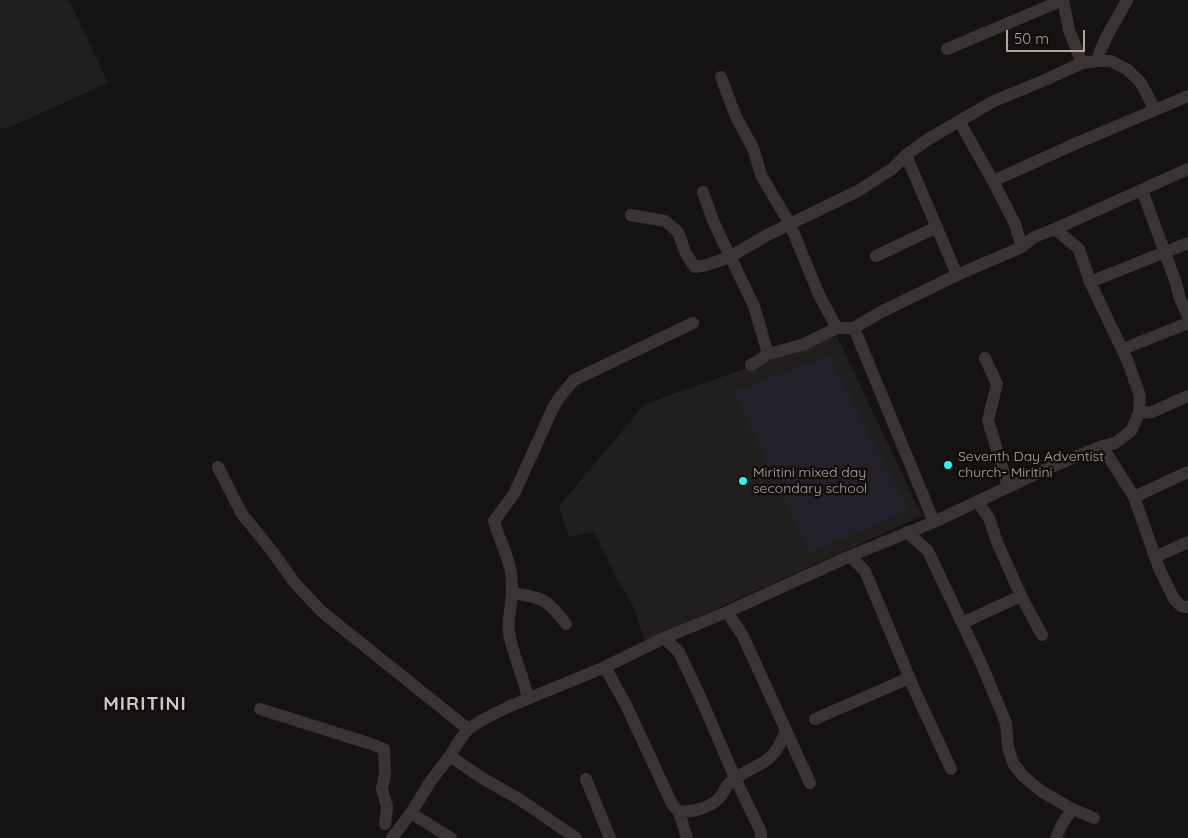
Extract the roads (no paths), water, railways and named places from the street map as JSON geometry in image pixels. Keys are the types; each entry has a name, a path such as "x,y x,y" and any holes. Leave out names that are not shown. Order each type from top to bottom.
{"street":[{"path":"947,48 1063,0 1067,23 1082,63"},
{"path":"1097,61 1100,49 1107,35 1128,0"},
{"path":"631,215 665,221 678,232 686,254 695,267 707,265 730,257 790,224 876,181 906,155 930,138 994,101 1082,63 1111,61 1128,70 1141,83 1155,110"},
{"path":"721,77 736,117 753,148 762,177 790,224 819,295 838,328"},
{"path":"993,181 1188,96"},
{"path":"959,121 1015,224 1022,247"},
{"path":"906,155 957,275"},
{"path":"751,365 768,354 802,345 838,328 854,328 879,313 957,275 1022,247 1034,237 1188,169"},
{"path":"1142,190 1180,299 1188,316"},
{"path":"703,192 714,223 754,306 768,354"},
{"path":"876,256 937,226"},
{"path":"392,838 468,729 484,719 605,667 664,638 727,612 850,556 934,522 1008,487 1115,442 1131,430 1139,413 1140,396 1123,349 1090,282 1079,249 1055,229"},
{"path":"1090,282 1188,243"},
{"path":"528,699 524,679 512,647 509,631 508,616 512,593 510,565 498,537 494,520 514,494 559,398 574,380 693,323"},
{"path":"1123,349 1188,323"},
{"path":"854,328 934,522"},
{"path":"985,358 997,384 988,420 1008,487"},
{"path":"1139,413 1152,412 1188,396"},
{"path":"1102,446 1134,497 1159,568 1174,599 1181,606 1188,607"},
{"path":"218,467 242,514 294,582 321,612 468,729"},
{"path":"1134,497 1188,472"},
{"path":"977,501 989,518 997,542 1021,596 1042,635"},
{"path":"907,532 928,551 962,623 1002,711 1006,723 1008,747 1013,763 1023,776 1041,791 1072,809 1094,818"},
{"path":"1155,557 1188,542"},
{"path":"850,556 865,571 909,678 951,769"},
{"path":"512,593 533,596 549,603 566,624"},
{"path":"962,623 1021,596"},
{"path":"727,612 743,636 810,783"},
{"path":"664,638 679,652 761,832 761,838"},
{"path":"605,667 626,705 672,804 679,812 687,838"},
{"path":"815,719 909,678"},
{"path":"260,709 384,749 385,774 382,789 387,807 385,824"},
{"path":"679,812 688,812 713,804 721,796 729,782 761,765 773,756 780,746 786,730"},
{"path":"450,756 482,778 519,799 576,838"},
{"path":"586,779 610,838"},
{"path":"1056,838 1072,809"},
{"path":"411,813 451,838"}],"place":[{"name":"Seventh Day Adventist church- Miritini","path":"948,465"},
{"name":"Miritini mixed day secondary school","path":"743,481"}],"district":[{"name":"MIRITINI","path":"145,704"}]}
